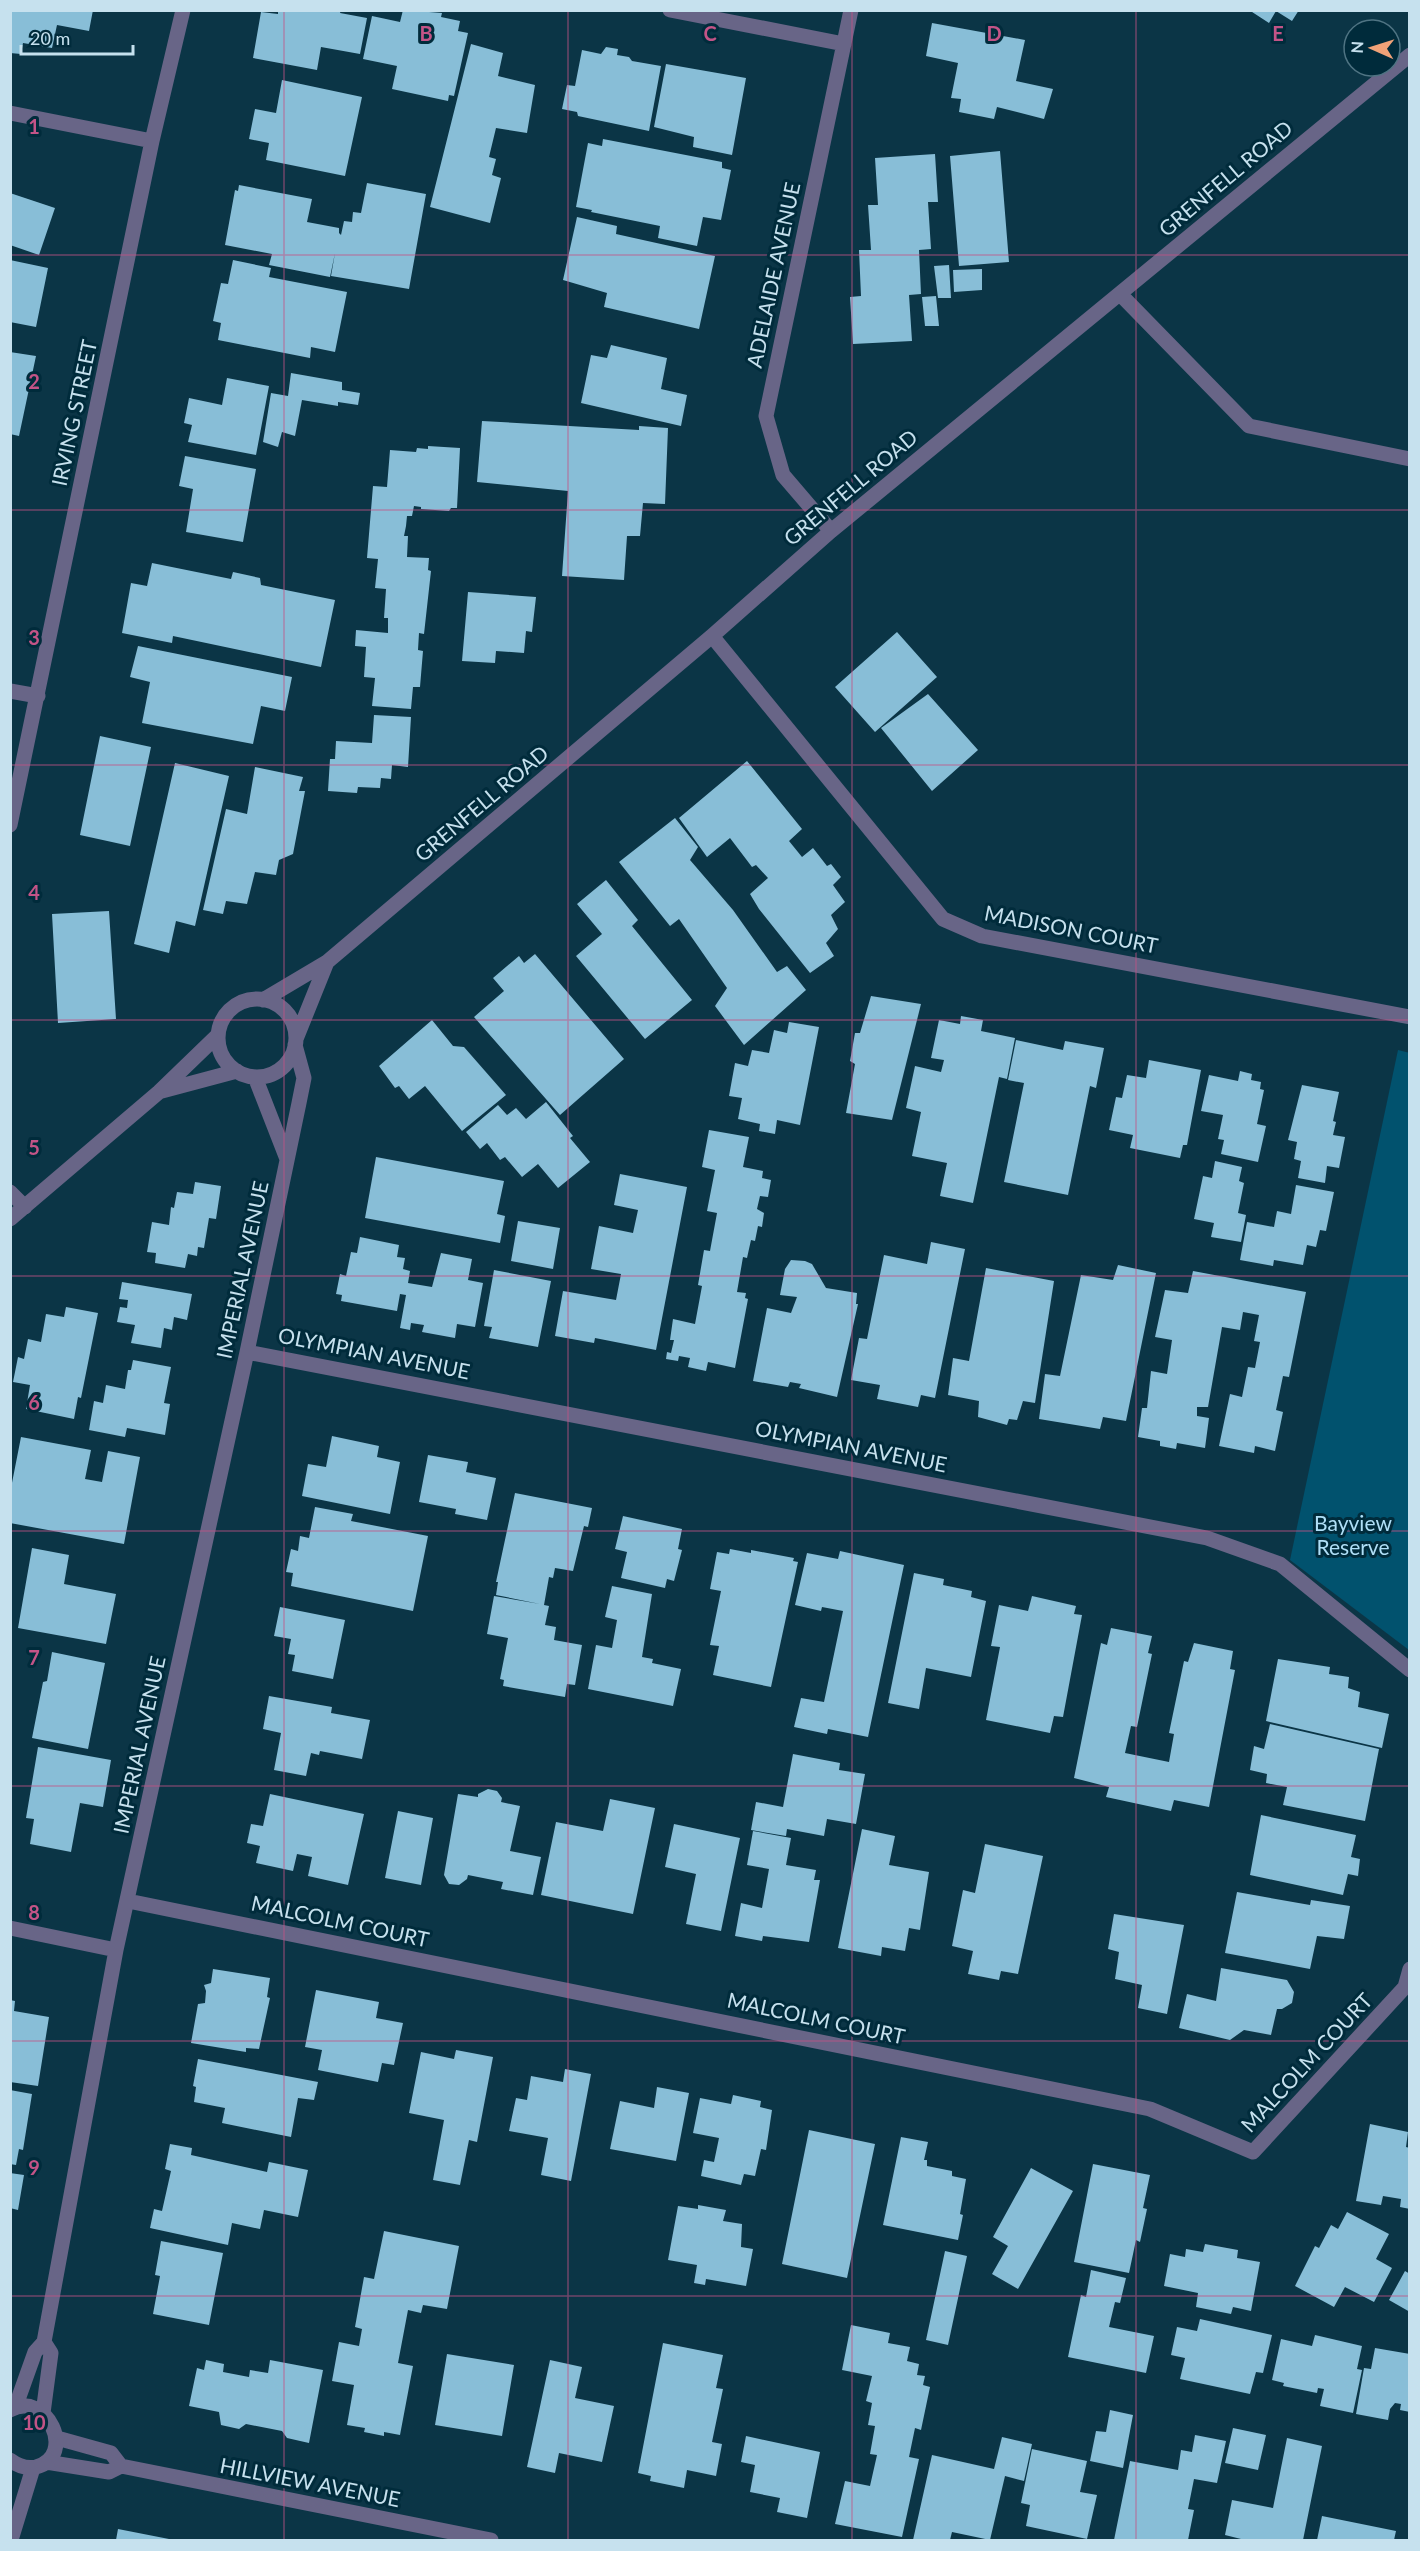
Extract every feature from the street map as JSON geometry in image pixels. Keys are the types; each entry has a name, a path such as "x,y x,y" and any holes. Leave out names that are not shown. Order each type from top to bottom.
{"street":[{"name":"IRVING STREET","path":"10,825 152,141 183,10"},
{"path":"670,10 844,44"},
{"name":"ADELAIDE AVENUE","path":"831,531 783,475 766,416 851,10"},
{"name":"GRENFELL ROAD","path":"10,1219 159,1092 219,1035 222,1023 229,1012 239,1004 263,1000 327,962 712,636 831,531 1410,55"},
{"path":"10,113 152,141"},
{"path":"1120,294 1249,426 1410,459"},
{"name":"MADISON COURT","path":"712,636 943,919 982,936 1410,1017"},
{"path":"10,691 38,696"},
{"name":"GRENFELL ROAD","path":"255,1077 268,1076 279,1071 288,1063 327,962"},
{"path":"263,1000 284,1009 295,1028 296,1042"},
{"path":"219,1035 222,1056 237,1071 255,1077"},
{"name":"IMPERIAL AVENUE","path":"13,2409 35,2352 44,2342 116,1950 248,1352 304,1078 296,1042"},
{"name":"GRENFELL ROAD","path":"159,1092 237,1071"},
{"name":"IMPERIAL AVENUE","path":"255,1077 287,1159"},
{"path":"10,1192 25,1207"},
{"name":"OLYMPIAN AVENUE","path":"248,1352 1207,1538 1280,1563 1410,1670"},
{"name":"MALCOLM COURT","path":"128,1900 1150,2109 1253,2152 1406,1987 1410,1970"},
{"path":"10,1928 116,1950"},
{"name":"IMPERIAL AVENUE","path":"43,2413 51,2353 44,2342"},
{"path":"11,2541 39,2465 52,2455 57,2438 54,2428 43,2413 25,2406 13,2409"},
{"name":"HILLVIEW AVENUE","path":"57,2438 111,2453 121,2466"},
{"name":"HILLVIEW AVENUE","path":"11,2463 22,2467 39,2465 110,2472 121,2466 491,2541"}],"green space":[{"name":"Bayview Reserve","path":"1398,1050 1410,1053 1409,1650 1290,1560"}],"building":[{"path":"10,10 93,10 89,31 57,25 52,48 23,43 21,54 10,53"},
{"path":"278,10 341,10 340,13 367,18 360,54 321,47 317,70 253,58 261,12 278,14"},
{"path":"403,10 442,13 441,17 460,21 458,31 468,33 454,96 449,95 448,101 392,89 397,66 363,59 372,16 400,22"},
{"path":"1249,10 1299,10 1292,21 1276,11 1269,23"},
{"path":"932,23 1025,40 1016,81 1053,89 1044,119 997,107 994,119 959,112 961,99 951,98 958,63 926,56"},
{"path":"471,44 503,53 498,76 535,85 527,133 496,128 489,157 496,159 492,175 501,178 490,223 430,207"},
{"path":"606,47 618,49 617,55 629,57 632,61 661,66 649,131 578,116 577,112 562,109 567,85 575,86 582,50 601,54"},
{"path":"666,64 746,78 732,155 693,147 694,137 654,127"},
{"path":"282,80 362,97 345,176 266,160 269,143 249,139 255,109 276,113"},
{"path":"603,139 722,162 722,168 731,170 721,220 703,217 697,246 658,238 660,226 576,207 588,143 602,146"},
{"path":"1000,151 1009,262 959,266 950,156"},
{"path":"935,154 938,202 928,202 931,249 919,250 921,294 909,295 912,341 853,344 850,297 861,296 859,250 871,250 868,205 878,205 875,158"},
{"path":"367,183 426,194 409,289 331,276 335,253 330,277 269,265 272,254 225,245 235,190 238,191 239,185 312,199 307,222 339,228 341,235 344,221 352,222 353,212 361,213"},
{"path":"10,193 55,208 39,255 10,245"},
{"path":"577,217 617,226 616,234 715,256 699,329 604,307 607,293 563,280"},
{"path":"10,260 48,268 36,327 10,322"},
{"path":"233,260 271,268 269,277 347,292 335,352 311,347 310,358 218,340 221,323 213,321 221,283 228,284"},
{"path":"949,265 951,298 938,298 934,266"},
{"path":"982,269 982,290 954,292 953,270"},
{"path":"936,296 939,326 925,326 922,297"},
{"path":"611,345 667,358 661,389 687,395 681,426 581,403 591,355 607,358"},
{"path":"10,352 36,356 19,436 10,434"},
{"path":"291,373 342,382 342,390 360,393 358,405 338,402 338,406 302,400 295,436 282,432 278,447 263,442 271,393 288,396"},
{"path":"227,378 269,386 256,455 188,442 192,425 184,423 189,398 222,405"},
{"path":"482,421 639,430 639,426 668,428 665,504 643,503 640,536 627,536 624,580 562,576 568,491 477,482"},
{"path":"428,446 460,448 457,508 451,508 449,511 421,509 421,507 414,506 412,516 407,516 404,536 408,536 407,557 429,558 428,570 431,571 424,634 419,633 418,650 423,651 420,687 413,687 411,709 372,706 375,678 364,677 366,647 355,646 356,630 388,633 388,618 384,618 386,589 375,588 378,559 367,558 373,486 387,487 390,450 416,452 417,448 428,449"},
{"path":"185,456 256,469 243,542 186,532 193,489 179,486"},
{"path":"152,563 231,579 233,572 260,578 261,585 335,600 321,667 173,636 172,643 122,633 131,583 147,586"},
{"path":"468,592 536,597 532,632 526,631 524,653 496,651 495,663 462,661"},
{"path":"897,632 937,677 875,732 835,687"},
{"path":"138,646 292,677 285,711 261,706 253,744 142,723 150,682 130,677"},
{"path":"928,694 978,750 932,791 881,728"},
{"path":"374,715 411,717 408,767 392,765 391,779 381,778 380,788 358,787 357,793 328,791 330,759 335,759 336,741 372,743"},
{"path":"100,736 151,747 130,846 80,835"},
{"path":"747,761 802,829 789,841 802,857 813,848 827,866 831,864 841,877 833,885 845,902 831,915 838,929 826,943 834,956 810,973 759,909 750,894 768,878 756,865 752,867 730,838 707,857 679,818"},
{"path":"175,763 229,776 195,926 176,921 169,953 134,944"},
{"path":"255,767 303,777 299,791 305,791 293,854 279,860 276,875 255,872 247,904 226,901 223,914 203,910 226,809 247,814"},
{"path":"675,818 698,847 690,860 733,910 777,972 787,966 806,990 744,1045 715,1006 727,988 679,919 670,926 619,862"},
{"path":"606,880 638,920 632,926 692,1000 645,1039 576,956 602,934 577,904"},
{"path":"109,911 116,1019 58,1023 52,914"},
{"path":"535,954 624,1059 560,1115 474,1017 504,991 493,978 519,956 524,963"},
{"path":"871,996 921,1004 892,1120 846,1113 855,1064 850,1061 855,1033 860,1033"},
{"path":"961,1016 983,1020 981,1031 1015,1038 1007,1079 999,1077 973,1203 940,1196 947,1163 912,1156 921,1112 906,1108 915,1066 941,1072 944,1060 931,1058 939,1020 960,1024"},
{"path":"432,1020 453,1046 464,1047 506,1095 462,1131 425,1086 409,1099 399,1086 395,1088 379,1066"},
{"path":"789,1022 819,1027 800,1125 777,1120 775,1134 759,1131 760,1124 738,1119 742,1098 729,1096 735,1063 748,1066 752,1050 769,1053 774,1030 787,1033"},
{"path":"1016,1040 1063,1050 1065,1041 1104,1048 1096,1088 1090,1086 1068,1195 1004,1182 1024,1083 1008,1080"},
{"path":"1149,1060 1201,1070 1187,1145 1183,1145 1180,1158 1130,1148 1133,1135 1109,1130 1116,1097 1122,1098 1127,1075 1146,1078"},
{"path":"1240,1071 1252,1074 1251,1080 1261,1082 1260,1089 1264,1090 1257,1124 1266,1126 1258,1162 1221,1154 1224,1140 1218,1139 1223,1115 1201,1111 1209,1075 1238,1081"},
{"path":"1302,1085 1339,1092 1333,1121 1336,1122 1333,1135 1345,1137 1339,1168 1327,1166 1325,1183 1298,1178 1301,1161 1294,1159 1297,1142 1288,1140"},
{"path":"546,1102 573,1136 570,1138 590,1162 558,1188 538,1164 522,1177 505,1157 500,1160 487,1143 480,1149 466,1132 498,1105 507,1115 516,1108 526,1119"},
{"path":"709,1130 749,1137 743,1167 763,1171 762,1178 771,1180 768,1197 760,1196 757,1209 764,1213 762,1227 758,1226 755,1241 751,1240 747,1258 743,1257 737,1292 746,1293 745,1298 748,1299 735,1368 708,1362 706,1371 688,1367 690,1358 679,1356 678,1361 666,1359 667,1352 671,1353 674,1340 670,1340 673,1319 695,1324 702,1286 698,1285 704,1250 710,1251 717,1213 707,1211 715,1170 702,1167"},
{"path":"376,1157 504,1181 497,1214 505,1216 500,1243 365,1218"},
{"path":"1215,1161 1242,1167 1239,1181 1244,1183 1238,1213 1246,1215 1241,1242 1211,1237 1214,1223 1194,1219 1203,1176 1212,1178"},
{"path":"620,1174 687,1187 656,1350 595,1338 594,1343 555,1336 563,1291 616,1300 621,1274 591,1269 599,1226 633,1233 638,1210 614,1205"},
{"path":"195,1182 221,1186 216,1219 209,1218 204,1248 198,1247 197,1256 188,1254 185,1268 155,1263 156,1253 147,1252 152,1222 169,1225 171,1207 174,1208 177,1192 193,1194"},
{"path":"1296,1185 1334,1192 1326,1231 1320,1230 1316,1247 1307,1245 1303,1265 1274,1260 1273,1266 1240,1260 1247,1222 1274,1227 1277,1211 1291,1214"},
{"path":"518,1221 560,1228 553,1269 511,1261"},
{"path":"360,1237 399,1245 397,1257 405,1258 403,1269 410,1271 408,1283 432,1287 441,1253 472,1259 468,1280 483,1283 475,1327 457,1324 455,1338 422,1332 424,1325 411,1323 410,1330 400,1328 406,1295 400,1294 397,1311 341,1301 342,1295 336,1294 340,1274 346,1276 351,1252 357,1253"},
{"path":"931,1242 965,1249 935,1398 921,1395 918,1407 877,1399 880,1385 851,1380 859,1338 867,1339 884,1255 927,1264"},
{"path":"791,1260 812,1264 826,1288 857,1293 856,1304 858,1304 837,1397 799,1388 801,1384 790,1382 788,1387 753,1381 767,1308 791,1313 797,1297 780,1295 785,1269"},
{"path":"1118,1265 1156,1273 1126,1421 1103,1417 1100,1429 1039,1419 1045,1374 1060,1376 1081,1275 1113,1280"},
{"path":"986,1268 1054,1281 1035,1403 1023,1401 1017,1420 1009,1419 1007,1425 978,1417 979,1401 948,1395 953,1358 969,1361"},
{"path":"494,1270 551,1281 538,1347 489,1338 492,1327 484,1326"},
{"path":"1193,1271 1306,1292 1289,1377 1283,1376 1276,1410 1283,1412 1275,1451 1255,1446 1254,1453 1219,1446 1230,1394 1242,1397 1248,1367 1255,1368 1260,1342 1254,1341 1259,1315 1243,1312 1240,1330 1222,1327 1208,1407 1197,1407 1197,1416 1209,1418 1205,1448 1177,1443 1176,1449 1160,1446 1160,1441 1138,1437 1142,1408 1147,1408 1151,1371 1167,1374 1172,1340 1155,1337 1165,1290 1188,1293"},
{"path":"122,1282 192,1294 187,1320 174,1317 172,1330 164,1328 161,1348 131,1343 135,1325 117,1322 120,1307 127,1308 128,1300 119,1299"},
{"path":"66,1307 98,1313 81,1398 78,1397 74,1419 26,1409 30,1385 13,1382 18,1357 24,1359 28,1339 41,1342 46,1314 64,1317"},
{"path":"133,1360 171,1367 164,1403 170,1404 165,1435 127,1428 125,1437 89,1430 94,1401 103,1403 106,1385 125,1389 128,1370 131,1370"},
{"path":"332,1436 379,1446 377,1457 400,1462 390,1514 302,1496 308,1464 326,1467"},
{"path":"21,1437 91,1450 85,1479 102,1482 108,1451 140,1457 124,1544 10,1523 10,1493"},
{"path":"428,1455 468,1462 466,1472 496,1478 487,1520 455,1514 456,1509 419,1502"},
{"path":"515,1493 592,1508 588,1527 584,1526 573,1571 555,1568 553,1578 549,1577 544,1605 549,1606 545,1625 556,1627 554,1640 582,1645 575,1685 567,1684 565,1697 503,1686 504,1680 500,1679 508,1638 487,1634 494,1596 540,1604 496,1595 498,1582 496,1582"},
{"path":"315,1507 353,1514 351,1521 428,1536 413,1611 291,1586 293,1573 286,1572 291,1549 298,1551 300,1536 309,1538"},
{"path":"623,1516 682,1529 678,1549 682,1550 674,1581 667,1579 665,1588 621,1578 627,1552 615,1549"},
{"path":"32,1548 69,1555 64,1584 116,1594 106,1644 18,1628"},
{"path":"730,1549 751,1553 751,1550 794,1558 793,1561 798,1562 771,1687 713,1675 719,1646 710,1645 721,1591 710,1589 717,1552 729,1554"},
{"path":"840,1551 904,1565 868,1737 828,1729 827,1734 794,1727 801,1698 824,1702 843,1611 822,1607 821,1611 795,1605 807,1553 838,1559"},
{"path":"914,1573 944,1579 943,1585 972,1591 971,1597 986,1601 971,1677 926,1668 919,1709 888,1703"},
{"path":"612,1586 652,1594 642,1657 653,1659 652,1663 681,1669 673,1706 588,1689 596,1645 612,1648 617,1620 605,1617"},
{"path":"1032,1596 1076,1606 1074,1614 1082,1615 1063,1717 1054,1716 1050,1733 986,1720 1000,1647 991,1646 999,1605 1028,1611"},
{"path":"280,1607 345,1620 333,1679 292,1671 295,1655 288,1654 291,1639 274,1636"},
{"path":"1111,1628 1152,1636 1148,1653 1152,1654 1137,1727 1131,1726 1125,1753 1169,1762 1174,1734 1169,1733 1184,1661 1188,1662 1194,1643 1233,1651 1230,1669 1235,1670 1209,1807 1174,1800 1171,1811 1106,1797 1109,1787 1074,1778 1101,1643 1107,1645"},
{"path":"52,1652 105,1663 88,1749 32,1738 43,1682 47,1681"},
{"path":"1278,1659 1330,1667 1329,1674 1349,1677 1348,1688 1360,1692 1358,1707 1389,1714 1382,1748 1266,1721"},
{"path":"269,1696 332,1707 331,1713 370,1720 362,1759 320,1751 319,1755 311,1753 306,1776 274,1770 281,1733 263,1729"},
{"path":"1270,1724 1379,1749 1365,1821 1283,1805 1287,1787 1266,1783 1267,1774 1250,1770 1254,1746 1264,1749"},
{"path":"38,1747 111,1760 103,1807 80,1803 71,1852 30,1844 34,1819 26,1818"},
{"path":"793,1754 840,1763 839,1770 865,1774 856,1824 827,1819 824,1836 787,1829 786,1836 751,1830 756,1802 783,1807"},
{"path":"488,1789 497,1791 502,1798 501,1802 520,1806 510,1851 541,1857 533,1895 501,1889 503,1882 468,1875 467,1879 459,1885 449,1884 444,1875 458,1794 478,1797 478,1794"},
{"path":"270,1794 364,1814 348,1885 308,1876 312,1857 297,1854 293,1871 256,1863 260,1846 247,1843 251,1824 263,1826"},
{"path":"610,1799 655,1808 633,1914 541,1895 556,1822 603,1831"},
{"path":"398,1811 433,1818 421,1885 385,1878"},
{"path":"1261,1815 1356,1835 1351,1857 1360,1859 1358,1876 1348,1874 1343,1895 1250,1875"},
{"path":"674,1824 740,1838 721,1931 686,1924 696,1874 665,1867"},
{"path":"862,1829 895,1836 889,1865 929,1872 920,1930 909,1928 905,1951 882,1947 881,1956 838,1948"},
{"path":"753,1831 791,1838 786,1865 816,1870 814,1880 820,1880 809,1942 763,1936 762,1941 735,1936 741,1903 762,1908 769,1869 747,1865"},
{"path":"985,1844 1043,1856 1018,1974 1001,1971 999,1980 968,1974 973,1951 952,1946 963,1890 975,1893"},
{"path":"1237,1892 1310,1905 1311,1900 1350,1906 1344,1939 1317,1936 1310,1969 1225,1953"},
{"path":"1114,1914 1184,1925 1167,2014 1138,2008 1142,1985 1115,1979 1119,1952 1108,1949"},
{"path":"1221,1968 1287,1980 1294,1992 1292,2003 1282,2009 1277,2009 1271,2035 1244,2030 1230,2040 1179,2028 1187,1994 1216,2001"},
{"path":"213,1969 270,1978 267,1997 270,1998 259,2049 246,2048 246,2052 191,2043 198,2004 205,2003 204,1985 211,1983"},
{"path":"316,1990 379,2002 376,2018 403,2023 394,2065 382,2063 378,2082 318,2070 322,2050 305,2047"},
{"path":"10,2000 15,2001 14,2011 49,2017 38,2086 10,2082"},
{"path":"456,2050 493,2057 477,2142 469,2140 460,2185 433,2180 444,2120 409,2113 421,2052 454,2059"},
{"path":"198,2059 318,2082 314,2100 298,2098 291,2137 222,2123 225,2108 194,2102 196,2087 193,2086"},
{"path":"565,2069 591,2074 571,2181 541,2175 548,2138 509,2131 516,2098 527,2100 531,2076 563,2082"},
{"path":"657,2087 689,2093 676,2161 610,2149 620,2101 654,2108"},
{"path":"10,2090 32,2094 23,2150 19,2149 16,2165 10,2164"},
{"path":"733,2095 761,2101 760,2107 772,2110 766,2150 761,2149 755,2176 744,2174 741,2185 701,2176 704,2160 714,2162 719,2138 693,2133 700,2098 731,2104"},
{"path":"1370,2124 1408,2132 1406,2147 1410,2148 1410,2209 1400,2207 1401,2199 1383,2196 1381,2205 1356,2201"},
{"path":"809,2130 875,2144 847,2278 782,2264"},
{"path":"901,2137 928,2142 924,2160 927,2160 927,2166 952,2171 952,2176 966,2179 958,2240 883,2225"},
{"path":"170,2144 192,2148 191,2155 267,2172 269,2162 308,2170 298,2217 264,2210 260,2229 232,2223 228,2245 150,2228 154,2209 162,2211 171,2171 165,2169"},
{"path":"1093,2164 1150,2175 1143,2208 1147,2209 1140,2242 1136,2240 1129,2273 1074,2262"},
{"path":"1031,2168 1073,2191 1018,2289 992,2274 1008,2246 993,2237"},
{"path":"10,2173 24,2175 18,2210 10,2208"},
{"path":"698,2205 726,2210 723,2221 742,2224 741,2247 753,2249 746,2286 706,2279 705,2285 694,2283 697,2265 668,2260 678,2206 698,2209"},
{"path":"1347,2212 1389,2234 1376,2259 1392,2268 1374,2302 1345,2287 1334,2307 1295,2286 1315,2246 1319,2248 1331,2225 1338,2229"},
{"path":"384,2231 459,2246 447,2309 423,2305 421,2313 408,2310 398,2363 413,2366 400,2435 384,2432 384,2436 364,2432 365,2428 347,2425 354,2385 332,2381 339,2342 359,2346 362,2329 355,2327 364,2277 374,2279"},
{"path":"161,2241 223,2253 209,2325 153,2314 160,2276 155,2275"},
{"path":"1205,2244 1238,2250 1237,2258 1260,2262 1251,2311 1233,2307 1231,2314 1196,2307 1198,2293 1164,2286 1170,2254 1185,2257 1186,2249 1203,2252"},
{"path":"945,2251 967,2256 948,2345 926,2340"},
{"path":"1091,2270 1126,2278 1120,2303 1115,2302 1109,2327 1154,2336 1146,2373 1068,2357 1081,2295 1086,2297"},
{"path":"1405,2271 1410,2274 1410,2312 1389,2300"},
{"path":"1200,2319 1272,2335 1263,2373 1256,2372 1250,2394 1180,2379 1185,2358 1171,2355 1177,2327 1197,2331"},
{"path":"851,2325 890,2333 888,2343 910,2347 907,2361 919,2364 917,2375 925,2376 923,2385 930,2387 921,2430 915,2428 909,2457 919,2459 902,2537 835,2524 845,2481 870,2486 877,2455 870,2454 875,2426 868,2425 872,2403 866,2401 872,2376 842,2370"},
{"path":"1315,2335 1362,2346 1357,2369 1362,2370 1353,2413 1320,2406 1324,2389 1318,2388 1317,2393 1283,2386 1284,2383 1272,2380 1281,2339 1312,2346"},
{"path":"663,2343 723,2355 716,2388 723,2389 712,2442 722,2444 716,2476 687,2470 684,2488 650,2481 651,2476 638,2473"},
{"path":"1375,2348 1410,2354 1410,2412 1400,2410 1401,2404 1395,2403 1390,2409 1388,2420 1356,2414 1364,2368 1371,2369"},
{"path":"447,2354 514,2365 502,2436 435,2425"},
{"path":"206,2360 224,2364 223,2372 249,2377 250,2370 268,2373 270,2360 323,2370 309,2443 287,2438 282,2431 246,2424 239,2429 221,2425 219,2412 189,2406 197,2368 204,2370"},
{"path":"550,2360 582,2367 575,2398 614,2406 602,2462 559,2453 555,2473 527,2467"},
{"path":"1110,2410 1133,2415 1123,2468 1090,2461 1096,2431 1106,2432"},
{"path":"1233,2428 1266,2435 1258,2470 1225,2463"},
{"path":"1195,2435 1226,2441 1217,2483 1194,2479 1188,2509 1194,2510 1188,2540 1114,2540 1130,2461 1178,2470 1181,2450 1192,2452"},
{"path":"746,2436 820,2452 807,2518 777,2512 780,2498 750,2492 755,2465 741,2462"},
{"path":"1002,2437 1032,2444 1024,2481 1005,2476 990,2540 952,2532 950,2540 913,2540 932,2455 994,2469"},
{"path":"1287,2438 1322,2446 1303,2540 1245,2540 1225,2535 1232,2500 1273,2508"},
{"path":"1032,2449 1087,2461 1080,2492 1097,2495 1087,2539 1026,2526 1030,2505 1021,2503"},
{"path":"1322,2516 1396,2531 1394,2540 1317,2540"},
{"path":"118,2529 169,2539 169,2540 116,2540"}]}
